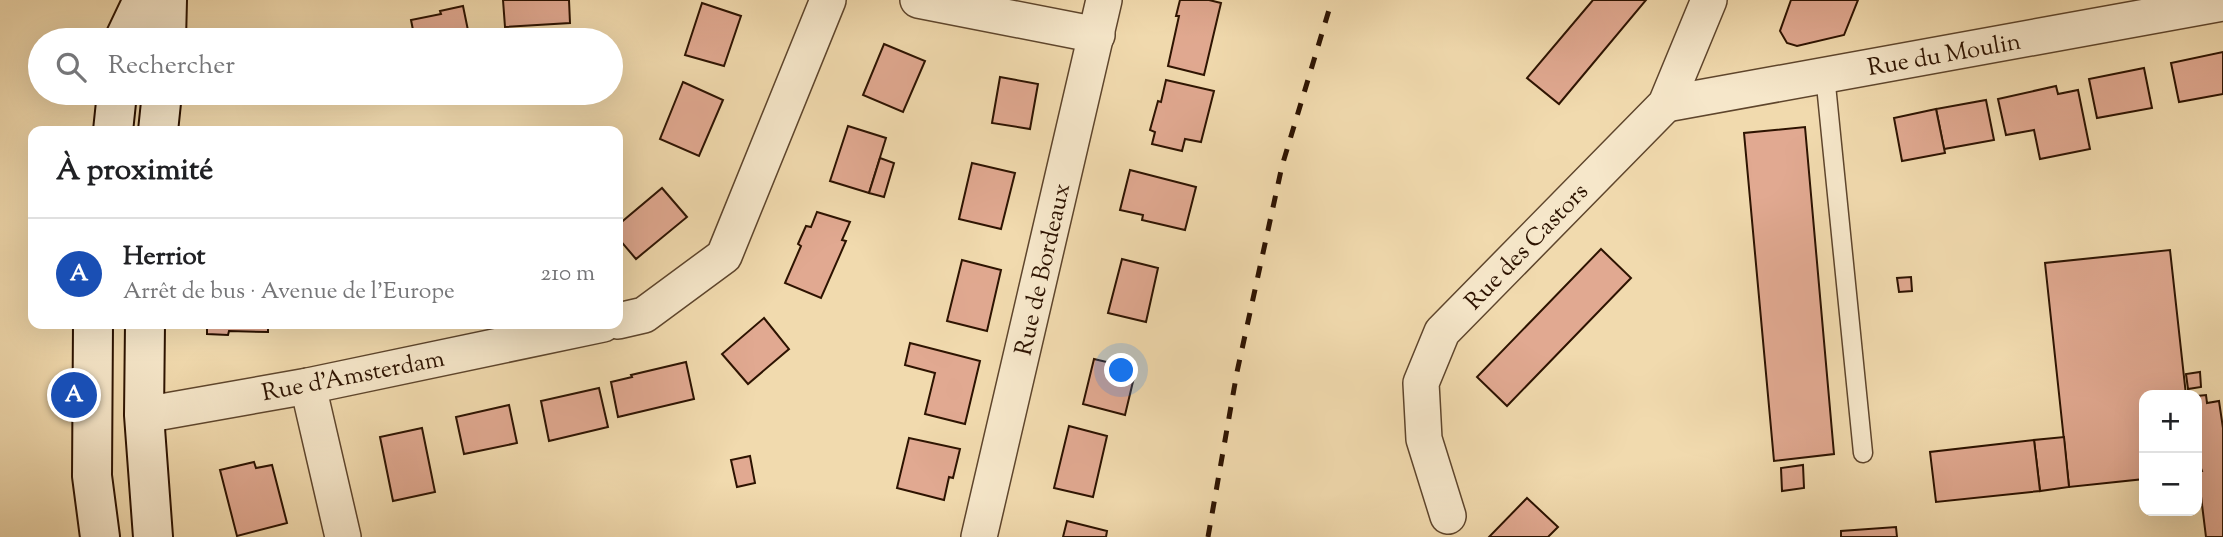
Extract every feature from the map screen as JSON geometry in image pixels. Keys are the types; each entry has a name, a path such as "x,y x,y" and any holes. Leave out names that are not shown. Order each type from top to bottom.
{"main road":[{"path":"130,28 143,0"},
{"path":"166,28 167,0"},
{"path":"114,126 116,105"},
{"path":"159,126 161,105"},
{"path":"93,329 92,476 100,537"},
{"path":"145,329 144,415 153,537"}],"street":[{"path":"623,320 644,315 724,256 828,0"},
{"path":"918,0 1097,35"},
{"name":"Rue de Bordeaux","path":"979,537 1104,0"},
{"name":"Rue des Castors","path":"1448,516 1424,439 1421,383 1442,332 1666,104 1709,0"},
{"name":"Rue du Moulin","path":"1666,104 2223,3"},
{"name":"Rue d'Amsterdam","path":"144,415 308,386 579,329"},
{"path":"308,386 343,537"}],"lane":[{"path":"1825,75 1863,453"}],"building":[{"path":"503,0 569,0 570,23 505,27"},
{"path":"1180,0 1209,0 1221,3 1204,75 1168,66"},
{"path":"1593,0 1646,0 1559,104 1527,78"},
{"path":"1791,0 1858,0 1844,35 1797,46 1787,43 1780,31"},
{"path":"702,3 741,16 724,66 685,55"},
{"path":"463,6 468,28 413,28 411,20 441,14 440,11"},
{"path":"884,44 925,61 903,112 863,95"},
{"path":"2223,52 2223,94 2179,102 2171,63"},
{"path":"2144,68 2152,108 2097,118 2089,79"},
{"path":"1000,77 1038,84 1030,129 992,123"},
{"path":"1166,80 1214,91 1201,142 1185,139 1182,151 1152,144 1155,132 1150,130"},
{"path":"683,82 723,100 699,156 660,139"},
{"path":"2056,86 2058,94 2078,90 2090,149 2040,159 2034,130 2006,135 1998,99"},
{"path":"1986,100 1994,140 1944,149 1936,109"},
{"path":"1936,109 1945,153 1902,161 1894,118"},
{"path":"848,126 886,138 869,193 830,181"},
{"path":"1805,127 1834,454 1774,461 1744,133"},
{"path":"880,158 894,163 884,197 869,193"},
{"path":"972,163 1015,173 1001,229 959,219"},
{"path":"1130,170 1196,187 1185,230 1142,220 1143,215 1120,210"},
{"path":"662,188 687,217 636,259 623,244 623,221"},
{"path":"817,212 850,222 842,240 846,241 821,298 785,283 801,246 798,244 806,226 811,227"},
{"path":"1601,249 1631,278 1507,406 1477,377"},
{"path":"2170,250 2185,390 2139,390 2139,480 2069,487 2045,263"},
{"path":"1122,259 1158,268 1146,322 1108,313"},
{"path":"962,260 1001,270 987,331 947,321"},
{"path":"1911,277 1912,291 1899,292 1897,278"},
{"path":"764,318 789,349 748,384 722,354"},
{"path":"207,329 268,329 268,332 229,331 228,335 207,334"},
{"path":"910,343 980,361 965,424 925,414 935,373 905,365"},
{"path":"1094,359 1136,369 1125,415 1083,404"},
{"path":"686,362 694,399 618,417 611,382"},
{"path":"2200,372 2201,387 2188,389 2186,374"},
{"path":"599,388 608,427 549,441 541,401"},
{"path":"2202,395 2206,395 2207,403 2219,401 2223,428 2223,537 2206,537 2202,504"},
{"path":"509,405 517,443 464,454 456,417"},
{"path":"1069,426 1107,436 1093,497 1054,488"},
{"path":"422,428 435,492 393,501 380,437"},
{"path":"2064,437 2069,487 2040,491 2034,440"},
{"path":"909,438 960,449 953,478 949,477 944,500 897,488"},
{"path":"2034,440 2040,491 1936,502 1930,452"},
{"path":"750,456 755,483 737,487 731,460"},
{"path":"254,462 256,468 272,465 287,523 237,536 220,470"},
{"path":"1803,465 1804,488 1782,491 1781,468"},
{"path":"1527,498 1558,527 1548,537 1489,537"},
{"path":"1067,521 1107,531 1106,537 1063,537"},
{"path":"1896,527 1897,537 1841,537 1841,531"}],"railway":[{"path":"1208,537 1237,372 1282,166 1332,0"}],"place":[{"name":"Herriot","path":"74,395"}]}
